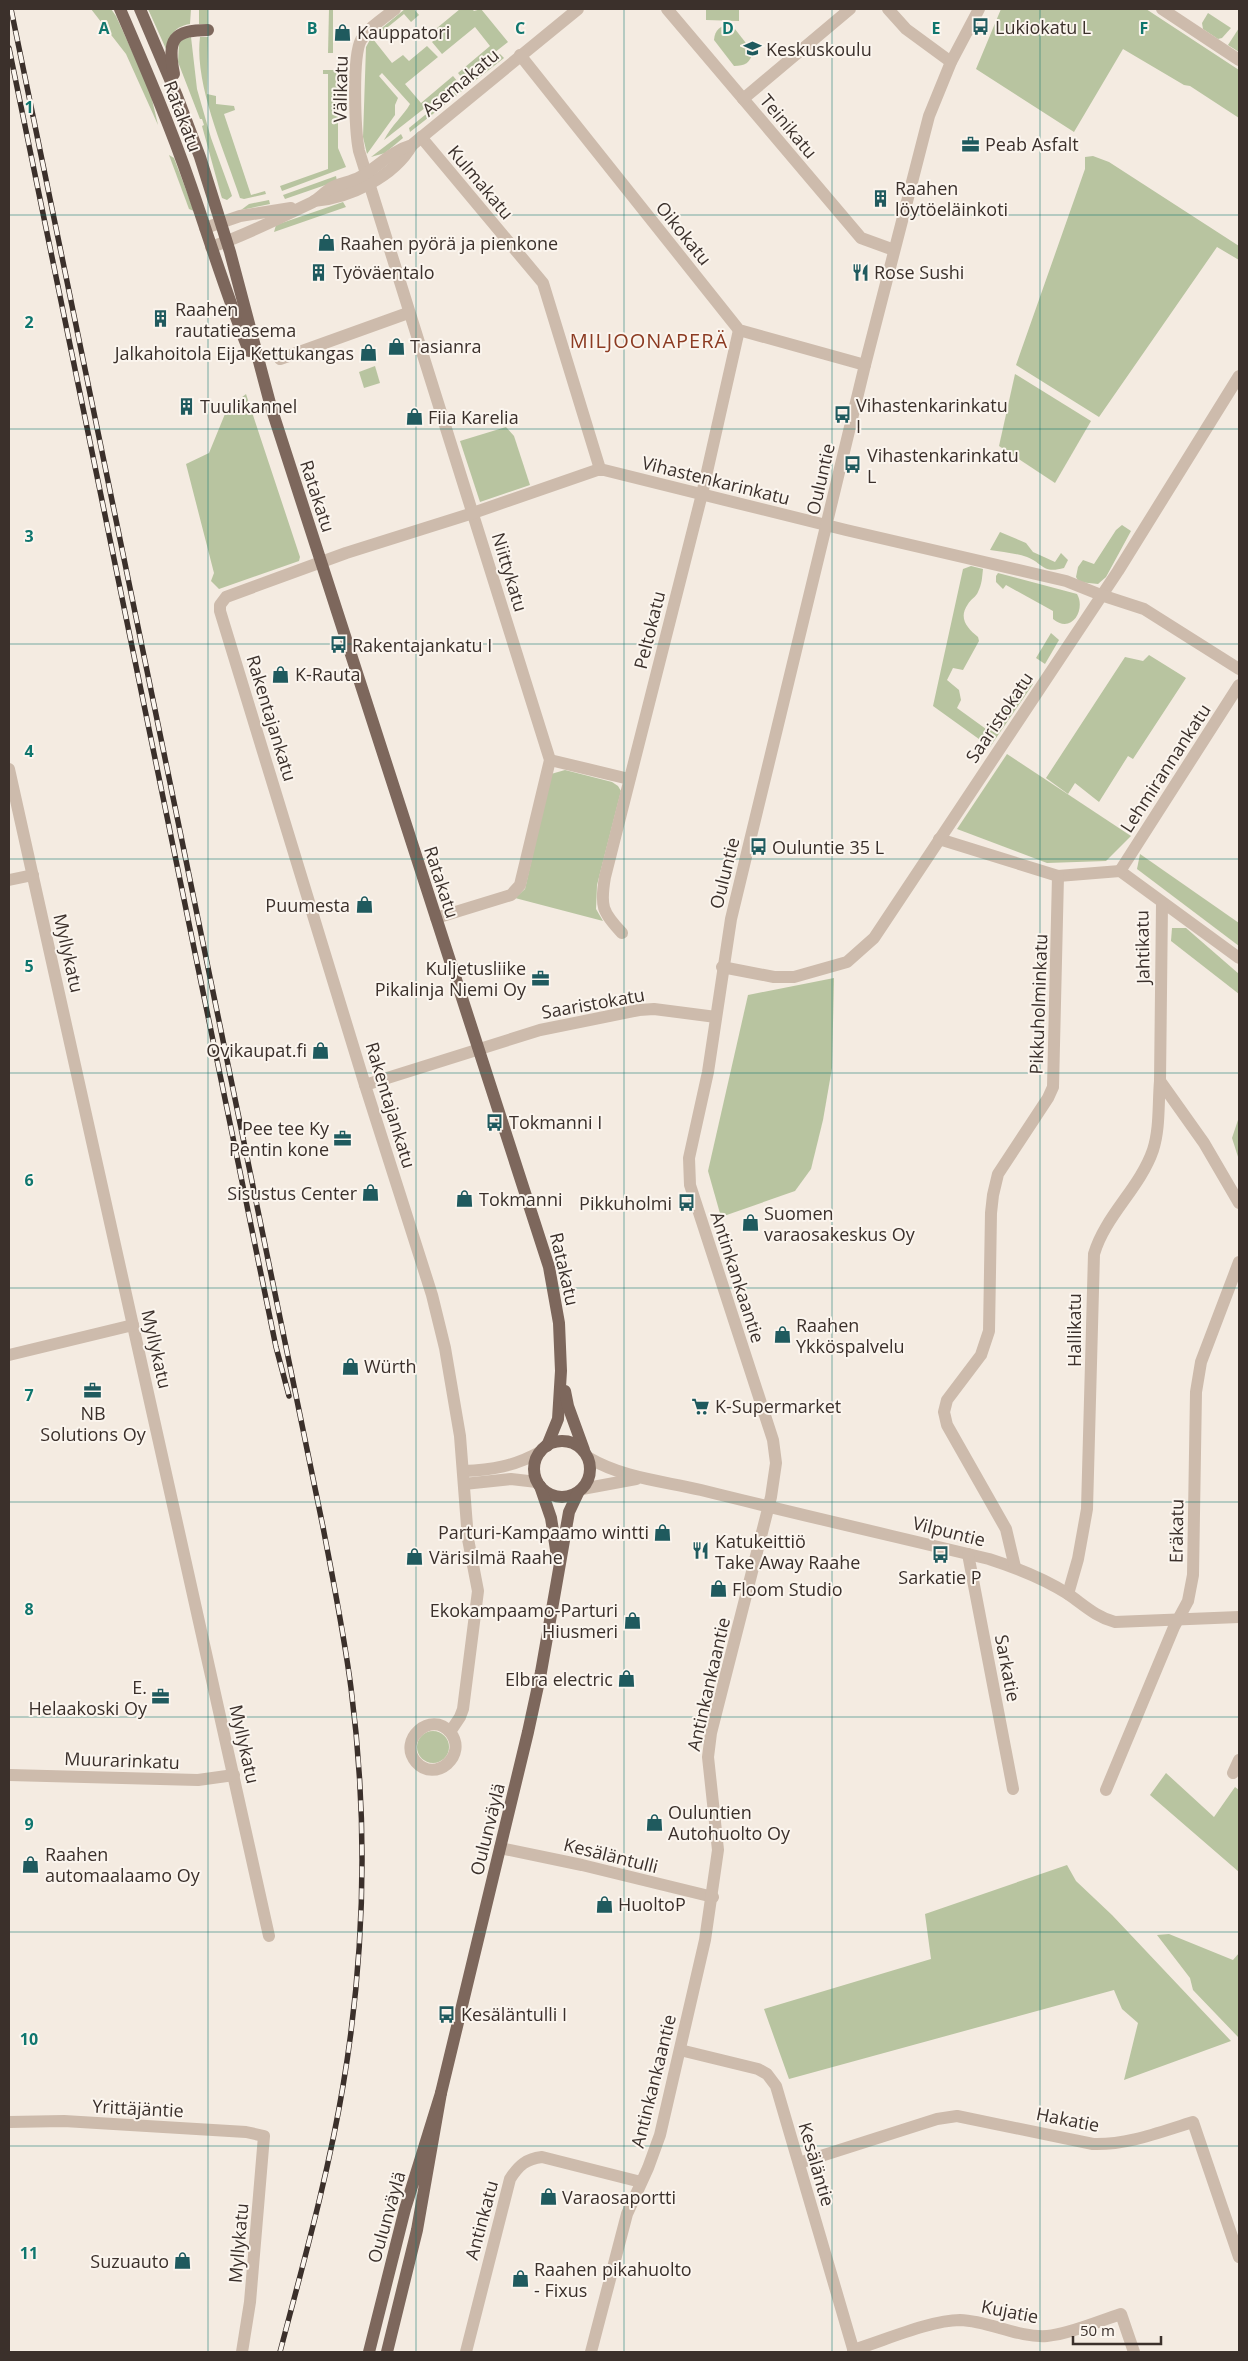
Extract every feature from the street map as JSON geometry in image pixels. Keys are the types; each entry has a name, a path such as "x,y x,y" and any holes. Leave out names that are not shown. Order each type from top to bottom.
{"main road":[{"name":"Ratakatu","path":"120,9 161,105 229,302 271,407"},
{"name":"Ratakatu","path":"140,9 184,112 221,222 271,407 550,1267 560,1322 561,1371 558,1420 543,1449"},
{"path":"184,112 170,57 172,46 181,32 208,30"},
{"name":"Ratakatu","path":"561,1371 568,1406 586,1454"},
{"path":"554,1442 570,1442 586,1454 589,1478 580,1491 561,1497 545,1492 538,1484 534,1466 543,1449 554,1442"},
{"name":"Oulunväylä","path":"538,1484 551,1518 558,1571"},
{"name":"Oulunväylä","path":"368,2352 385,2285 436,2114 447,2070 541,1672 569,1512 580,1491"},
{"name":"Oulunväylä","path":"388,2352 417,2230 436,2114"},
{"path":"361,2352 376,2302 385,2285"}],"street":[{"name":"Välikatu","path":"367,179 359,151 357,133 357,52 365,35 395,9"},
{"name":"Asemakatu","path":"211,246 270,224 298,207 314,201 331,188 367,179 407,154 416,141 578,9"},
{"name":"Teinikatu","path":"667,9 861,238 894,250"},
{"path":"743,99 850,9"},
{"path":"888,9 906,29 951,62"},
{"name":"Ouluntie","path":"722,967 732,912 828,526 865,365 929,116 951,62 979,9"},
{"path":"1162,9 1239,60"},
{"name":"Oikokatu","path":"520,55 739,330"},
{"name":"Kulmakatu","path":"416,141 543,283 600,469"},
{"name":"Niittykatu","path":"367,179 550,760"},
{"name":"Asemakatu","path":"205,228 240,216 298,207"},
{"path":"280,359 408,313"},
{"path":"739,330 865,365"},
{"name":"Peltokatu","path":"622,933 604,912 602,893 702,494 739,330"},
{"name":"Saaristokatu","path":"722,967 788,978 847,962 864,949 876,936 1101,595 1239,376"},
{"path":"320,562 473,513 600,469"},
{"name":"Vihastenkarinkatu","path":"600,469 828,526 1066,581 1144,609 1239,669"},
{"name":"Rakentajankatu","path":"320,562 226,597 220,605 220,611 365,1085 432,1295 456,1402 470,1554 478,1591 463,1709 450,1732"},
{"name":"Lehmirannankatu","path":"1120,871 1239,685"},
{"path":"436,918 511,895 520,886 550,760 630,779"},
{"name":"Myllykatu","path":"9,769 269,1936"},
{"path":"939,839 1058,876 1120,871"},
{"name":"Jahtikatu","path":"1120,871 1162,904 1160,1081"},
{"path":"9,880 33,875"},
{"name":"Pikkuholminkatu","path":"1015,1567 1006,1529 947,1425 944,1412 947,1400 986,1346 989,1331 990,1213 998,1174 1048,1098 1052,1087 1058,876"},
{"path":"1162,904 1239,958"},
{"name":"Antinkankaantie","path":"591,2352 626,2214 660,2134 705,1940 718,1850 708,1758 711,1733 769,1507 776,1472 774,1445 690,1186 688,1171 691,1142 708,1072 722,967"},
{"name":"Saaristokatu","path":"365,1085 540,1030 639,1010 716,1017"},
{"path":"1160,1081 1204,1144 1239,1204"},
{"name":"Hallikatu","path":"1068,1594 1078,1559 1088,1509 1094,1254 1099,1238 1147,1164 1153,1150 1157,1133 1160,1081"},
{"name":"Eräkatu","path":"1106,1790 1178,1619 1188,1601 1193,1576 1195,1417 1200,1369 1210,1336 1239,1262"},
{"path":"9,1355 133,1325"},
{"path":"464,1478 515,1465 543,1449"},
{"name":"Vilpuntie","path":"586,1454 606,1468 641,1478 693,1488 1015,1567 1068,1594 1103,1619 1115,1622 1239,1617"},
{"path":"464,1478 511,1479 538,1484"},
{"name":"Vilpuntie","path":"580,1491 641,1478"},
{"name":"Sarkatie","path":"968,1554 1013,1788"},
{"path":"1233,1773 1239,1760"},
{"name":"Muurarinkatu","path":"9,1775 198,1780 234,1775"},
{"name":"Kesäläntulli","path":"500,1848 582,1864 712,1897"},
{"name":"Kesäläntie","path":"680,2050 758,2069 768,2074 776,2086 854,2351"},
{"name":"Hakatie","path":"799,2164 937,2119 957,2116 1094,2144 1132,2141 1193,2122 1239,2257"},
{"name":"Yrittäjäntie","path":"9,2122 64,2121 246,2132 264,2136"},
{"name":"Myllykatu","path":"242,2352 250,2302 264,2136"},
{"name":"Antinkatu","path":"466,2352 510,2179 516,2168 530,2158 542,2156 641,2182"},
{"name":"Kujatie","path":"854,2351 941,2322 960,2320 980,2322 1026,2334 1047,2336 1121,2314 1134,2352"}],"green space":[{"path":"91,9 111,9 116,16 150,91 158,125 126,54"},
{"path":"148,9 191,9 190,24 180,27 174,32 166,49"},
{"path":"199,9 208,9 208,24 199,24"},
{"path":"329,9 333,9 333,53 328,53"},
{"path":"405,9 414,9 419,15 411,22 404,14 373,39 392,63 403,55 409,61 427,46 438,57 405,84 421,103 453,76 458,82 384,140 410,104 382,73 379,76 398,98 395,105 395,115 367,154 363,137 366,47 372,36"},
{"path":"460,9 472,9 474,11 481,9 508,42 462,78 458,73 490,46 475,27 442,54 432,42 441,34 437,28"},
{"path":"706,9 739,9 739,21 706,20"},
{"path":"1001,9 1146,9 1239,70 1239,118 1190,86 1184,85 1123,49 1074,132 976,69"},
{"path":"1208,13 1231,28 1222,38 1218,39 1203,29 1202,23"},
{"path":"731,24 753,52 749,61 741,65 734,66 714,40 719,29"},
{"path":"1239,28 1239,52 1228,45"},
{"path":"191,37 197,89 211,138 232,196 227,200 222,198 202,126 204,125 178,62 179,43 185,38"},
{"path":"200,37 208,37 207,94 216,96 216,104 234,106 235,110 224,114 251,195 265,191 266,194 244,199 240,198 206,97 199,56"},
{"path":"500,54 504,58 410,132 409,128"},
{"path":"323,70 338,70 338,148 346,167 282,191 280,186 328,169 328,74 323,74"},
{"path":"401,134 403,138 385,153 371,157"},
{"path":"169,155 174,158 194,211 189,209"},
{"path":"1093,156 1109,162 1239,246 1239,260 1217,247 1099,417 1016,365 1085,169 1085,157"},
{"path":"336,176 337,181 285,199 283,195"},
{"path":"269,200 270,204 241,210 249,204"},
{"path":"343,202 346,207 274,232 276,225"},
{"path":"375,366 380,383 364,388 359,372"},
{"path":"1015,374 1091,421 1055,483 999,446"},
{"path":"246,394 300,557 299,561 219,589 211,581 214,573 186,464 209,453 227,409"},
{"path":"506,427 514,436 530,485 480,502 460,441"},
{"path":"1122,525 1131,531 1106,577 1098,584 1079,582 1076,577 1078,567 1083,560 1094,564 1116,530"},
{"path":"1000,532 1026,543 1033,552 1055,562 1061,553 1068,560 1064,568 1051,570 1027,557 990,550"},
{"path":"971,566 983,569 982,578 977,594 965,609 964,618 967,626 978,637 979,641 963,670 953,668 947,680 959,690 961,700 957,708 986,729 1002,712 1025,679 1033,684 990,747 933,706 963,569"},
{"path":"998,573 1077,594 1080,606 1078,613 1071,622 1066,624 1060,623 1053,619 1053,611 1006,585 1003,589 996,582"},
{"path":"1051,633 1059,640 1045,664 1036,658"},
{"path":"1149,655 1186,678 1133,759 1128,756 1099,802 1075,783 1068,794 1046,778 1125,657 1143,661"},
{"path":"1007,754 1131,836 1106,861 1047,863 957,829"},
{"path":"565,770 612,782 621,791 597,885 596,909 603,921 515,898 525,889 551,774"},
{"path":"1140,854 1239,923 1239,946 1137,869"},
{"path":"1172,928 1186,928 1239,974 1239,994 1171,941"},
{"path":"834,978 832,1068 823,1120 811,1169 795,1191 721,1217 708,1171 748,995"},
{"path":"1239,1117 1239,1160 1232,1138"},
{"path":"433,1731 439,1732 444,1736 448,1741 448,1753 444,1758 439,1762 433,1763 427,1762 422,1758 418,1753 417,1747 418,1741 422,1736 427,1732"},
{"path":"1166,1773 1214,1817 1235,1787 1239,1790 1239,1872 1150,1795"},
{"path":"1067,1865 1076,1881 1112,1915 1231,2041 1124,2080 1138,2023 1122,2009 1114,1990 789,2079 764,2009 931,1959 925,1914"},
{"path":"1169,1934 1233,1960 1239,1953 1239,2038 1193,1990 1190,1978 1157,1935"}],"railway":[{"path":"11,9 323,1527 342,1627 351,1688 360,1787 362,1837 362,1887 356,1987 337,2120 314,2220 280,2352"},
{"path":"9,48 276,1347 289,1396"}],"place":[{"name":"Lukiokatu L","path":"981,27"},
{"name":"Kauppatori","path":"343,32"},
{"name":"Keskuskoulu","path":"752,49"},
{"name":"Peab Asfalt","path":"971,144"},
{"name":"Raahen löytöeläinkoti","path":"881,198"},
{"name":"Raahen pyörä ja pienkone","path":"326,243"},
{"name":"Työväentalo","path":"319,272"},
{"name":"Rose Sushi","path":"860,272"},
{"name":"Raahen rautatieasema","path":"161,319"},
{"name":"Tasianra","path":"396,346"},
{"name":"Jalkahoitola Eija Kettukangas","path":"368,353"},
{"name":"Tuulikannel","path":"186,406"},
{"name":"Vihastenkarinkatu I","path":"842,415"},
{"name":"Fiia Karelia","path":"414,417"},
{"name":"Vihastenkarinkatu L","path":"853,465"},
{"name":"Rakentajankatu I","path":"338,645"},
{"name":"K-Rauta","path":"281,674"},
{"name":"Ouluntie 35 L","path":"758,847"},
{"name":"Puumesta","path":"364,905"},
{"name":"Kuljetusliike Pikalinja Niemi Oy","path":"540,978"},
{"name":"Ovikaupat.fi","path":"321,1050"},
{"name":"Tokmanni I","path":"495,1122"},
{"name":"Pee tee Ky Pentin kone","path":"343,1138"},
{"name":"Sisustus Center","path":"371,1193"},
{"name":"Tokmanni","path":"465,1199"},
{"name":"Pikkuholmi","path":"686,1203"},
{"name":"Suomen varaosakeskus Oy","path":"750,1223"},
{"name":"Raahen Ykköspalvelu","path":"782,1335"},
{"name":"Würth","path":"350,1366"},
{"name":"NB Solutions Oy","path":"93,1390"},
{"name":"K-Supermarket","path":"701,1406"},
{"name":"Parturi-Kampaamo wintti","path":"663,1532"},
{"name":"Katukeittiö Take Away Raahe","path":"701,1551"},
{"name":"Sarkatie P","path":"940,1554"},
{"name":"Värisilmä Raahe","path":"415,1557"},
{"name":"Floom Studio","path":"718,1589"},
{"name":"Ekokampaamo-Parturi Hiusmeri","path":"632,1620"},
{"name":"Elbra electric","path":"627,1679"},
{"name":"E. Helaakoski Oy","path":"161,1697"},
{"name":"Ouluntien Autohuolto Oy","path":"654,1822"},
{"name":"Raahen automaalaamo Oy","path":"31,1864"},
{"name":"HuoltoP","path":"604,1904"},
{"name":"Kesäläntulli I","path":"447,2014"},
{"name":"Varaosaportti","path":"548,2197"},
{"name":"Suzuauto","path":"183,2261"},
{"name":"Raahen pikahuolto - Fixus","path":"520,2279"}],"district":[{"name":"MILJOONAPERÄ","path":"649,340"}]}
